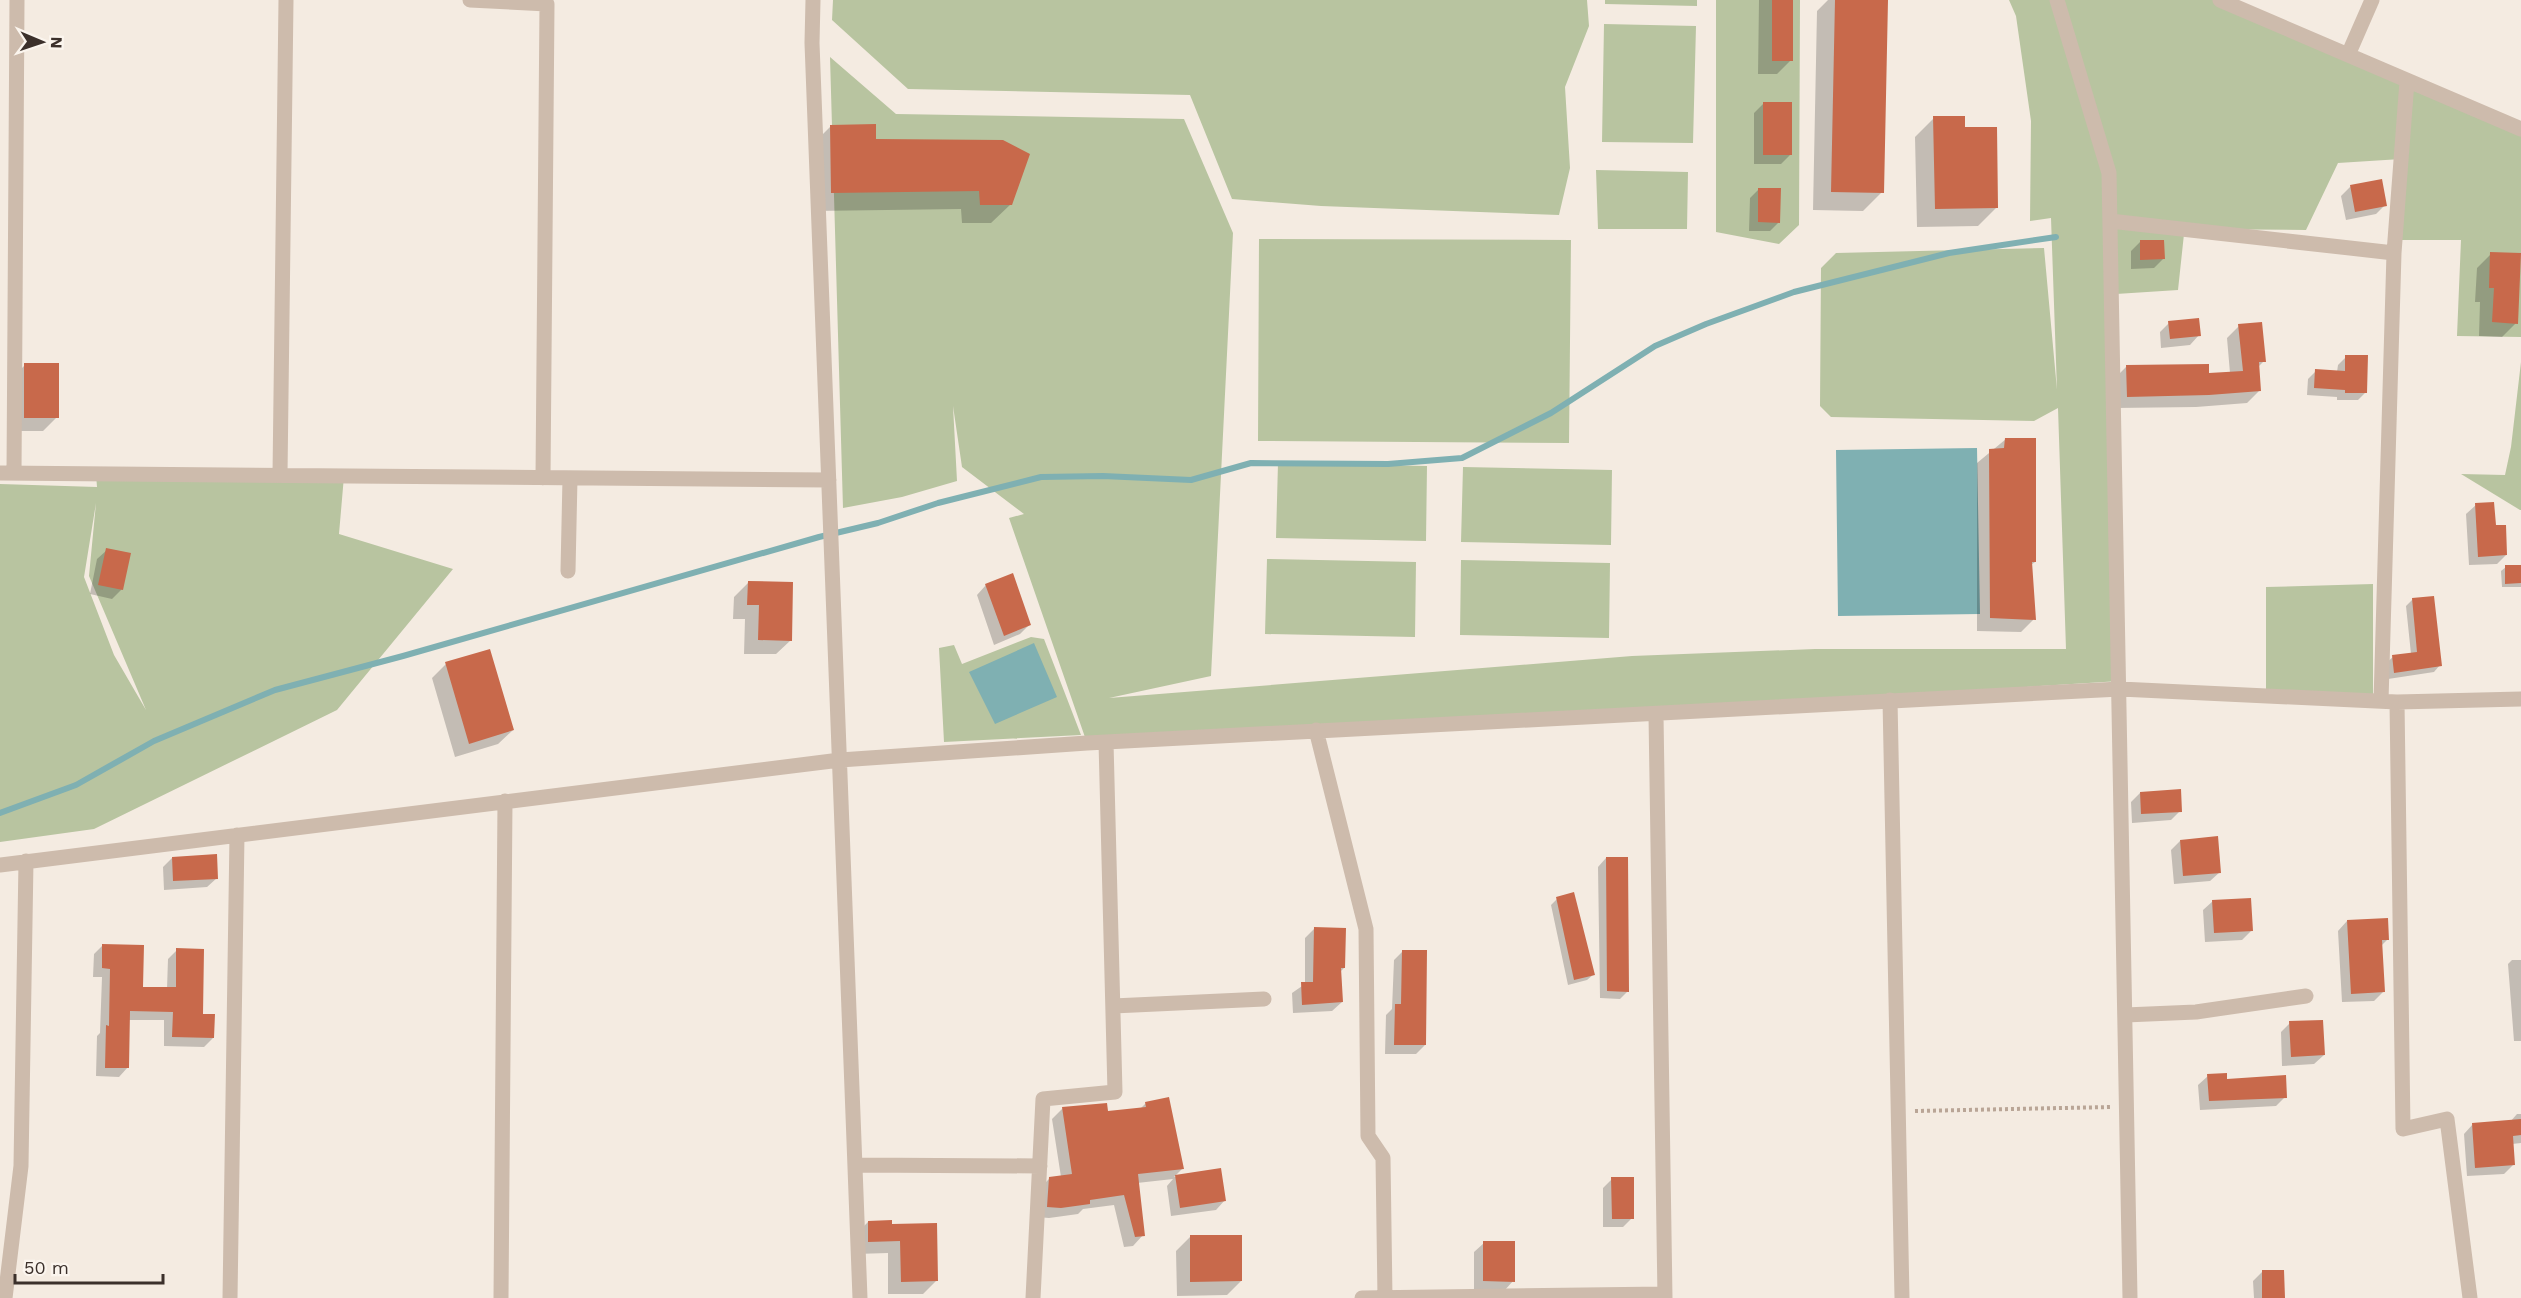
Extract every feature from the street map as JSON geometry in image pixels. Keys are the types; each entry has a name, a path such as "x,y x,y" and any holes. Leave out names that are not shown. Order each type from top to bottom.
{"street":[{"path":"17,0 7,473 829,480"},
{"path":"280,475 286,0"},
{"path":"470,0 547,4 543,478"},
{"path":"813,0 812,43 860,1298"},
{"path":"2057,0 2109,173 2130,1298"},
{"path":"2220,0 2521,129"},
{"path":"2348,56 2372,0"},
{"path":"2381,701 2394,253 2407,81"},
{"path":"2110,221 2394,253"},
{"path":"568,571 570,478"},
{"path":"0,865 840,760 1106,742 2120,689 2397,702 2521,699"},
{"path":"1890,700 1902,1298"},
{"path":"2397,702 2403,1129 2446,1119 2470,1298"},
{"path":"1362,1298 1664,1296 1656,715"},
{"path":"1316,730 1366,929 1368,1136 1383,1158 1385,1298"},
{"path":"1033,1298 1043,1099 1115,1092 1106,742"},
{"path":"501,1298 505,801"},
{"path":"230,1298 237,835"},
{"path":"5,1298 21,1166 26,861"},
{"path":"2125,1015 2196,1012 2306,996"},
{"path":"1113,1006 1264,999"},
{"path":"856,1165 1040,1166"}],"path":[{"path":"1898,1111 2127,1107"}],"green space":[{"path":"833,0 1587,0 1589,26 1565,87 1570,168 1559,215 1321,206 1232,199 1190,95 908,89 832,20"},
{"path":"1605,0 1697,0 1697,6 1605,4"},
{"path":"1716,0 1800,0 1799,225 1779,244 1716,232"},
{"path":"2009,0 2221,0 2521,129 2521,337 2457,336 2461,240 2395,240 2401,159 2338,163 2306,230 2180,229 2184,234 2178,290 2116,294 2110,218 2120,681 1391,727 1087,743 1009,518 1024,514 962,467 953,406 957,481 902,497 843,508 830,57 896,114 1184,119 1233,233 1211,676 1109,698 1632,656 1815,649 2066,649 2058,408 2034,421 1831,417 1820,406 1821,268 1836,253 2044,248 2057,390 2051,218 2030,221 2031,121 2016,16"},
{"path":"1604,24 1696,26 1693,143 1602,142"},
{"path":"1596,170 1688,172 1687,229 1598,229"},
{"path":"1259,239 1571,240 1569,443 1258,441"},
{"path":"2521,362 2520,510 2461,474 2505,475 2511,447"},
{"path":"1278,463 1427,466 1426,541 1276,538"},
{"path":"1463,467 1612,470 1611,545 1461,542"},
{"path":"96,474 344,476 339,534 453,569 337,710 94,829 0,842 0,484 97,487","holes":["96,503 89,576 146,710 114,655 84,577"]},
{"path":"1267,559 1416,562 1415,637 1265,634"},
{"path":"1461,560 1610,563 1609,638 1460,635"},
{"path":"2373,584 2373,695 2266,690 2266,587"},
{"path":"1031,637 1044,639 1081,735 944,742 939,648 954,645 962,664"}],"water":[{"path":"1977,448 1980,614 1838,616 1836,450"},
{"path":"1034,643 1057,697 995,724 969,672"}],"building":[{"path":"1772,0 1793,0 1793,61 1772,61"},
{"path":"1835,0 1888,0 1884,193 1831,192"},
{"path":"1763,102 1792,102 1792,155 1763,155"},
{"path":"1933,116 1965,116 1965,127 1997,127 1998,208 1935,209"},
{"path":"876,124 876,139 1003,140 1030,154 1012,205 980,205 979,191 831,193 830,125"},
{"path":"2382,179 2387,206 2355,212 2350,185"},
{"path":"1758,188 1781,188 1780,223 1758,222"},
{"path":"2140,240 2164,240 2165,259 2140,260"},
{"path":"2490,252 2521,253 2518,324 2492,322 2494,288 2489,288"},
{"path":"2199,318 2201,336 2170,339 2168,321"},
{"path":"2262,322 2266,362 2259,362 2261,391 2127,397 2126,365 2209,364 2209,373 2243,371 2238,324"},
{"path":"2345,355 2368,355 2367,393 2345,393 2345,390 2314,388 2315,369 2345,371"},
{"path":"24,363 59,363 59,418 24,418"},
{"path":"2005,438 2036,438 2036,562 2032,562 2036,620 1990,618 1989,449 2004,448"},
{"path":"2494,502 2496,525 2506,525 2507,555 2478,557 2475,503"},
{"path":"106,548 131,553 123,590 98,585"},
{"path":"2505,565 2521,565 2521,583 2505,584"},
{"path":"1013,573 1031,625 1004,636 985,584"},
{"path":"748,581 793,582 792,641 758,640 759,605 747,605"},
{"path":"2434,596 2442,666 2394,673 2392,655 2417,652 2412,598"},
{"path":"490,649 514,730 469,744 445,662"},
{"path":"2181,789 2182,812 2141,814 2140,792"},
{"path":"2218,836 2221,873 2183,876 2180,840"},
{"path":"217,854 218,879 173,881 172,857"},
{"path":"1606,857 1628,857 1629,992 1607,991"},
{"path":"1574,892 1595,975 1574,980 1556,897"},
{"path":"2251,898 2253,931 2214,933 2212,900"},
{"path":"2388,918 2389,940 2382,940 2385,992 2351,994 2347,920"},
{"path":"1314,927 1346,928 1345,968 1341,968 1343,1002 1302,1005 1301,982 1313,982"},
{"path":"102,944 144,945 143,987 176,987 176,948 204,949 203,1014 215,1014 214,1038 172,1037 173,1012 130,1011 129,1068 105,1068 106,1025 109,1026 110,969 102,968"},
{"path":"1402,950 1427,950 1426,1045 1394,1045 1395,1004 1401,1004"},
{"path":"2323,1020 2325,1055 2291,1057 2289,1021"},
{"path":"2227,1073 2227,1079 2286,1075 2287,1098 2209,1101 2207,1074"},
{"path":"1169,1097 1184,1169 1138,1174 1145,1236 1135,1237 1124,1195 1090,1200 1090,1204 1061,1208 1047,1207 1049,1177 1072,1174 1062,1107 1107,1103 1108,1111 1146,1107 1145,1102"},
{"path":"2521,1119 2521,1135 2513,1136 2515,1165 2475,1168 2472,1123"},
{"path":"1221,1168 1226,1201 1180,1208 1175,1175"},
{"path":"1611,1177 1634,1177 1634,1219 1612,1219"},
{"path":"892,1220 892,1224 937,1223 938,1281 901,1282 900,1241 868,1242 868,1221"},
{"path":"1190,1235 1242,1235 1242,1281 1190,1282"},
{"path":"1483,1241 1515,1241 1515,1282 1483,1281"},
{"path":"2262,1270 2284,1270 2285,1298 2262,1298"}],"waterway":[{"path":"0,813 76,785 154,741 275,690 403,656 819,537 878,523 938,503 1041,477 1103,476 1191,480 1251,463 1388,464 1462,458 1551,413 1655,346 1706,324 1794,292 1949,253 2056,237"}]}
